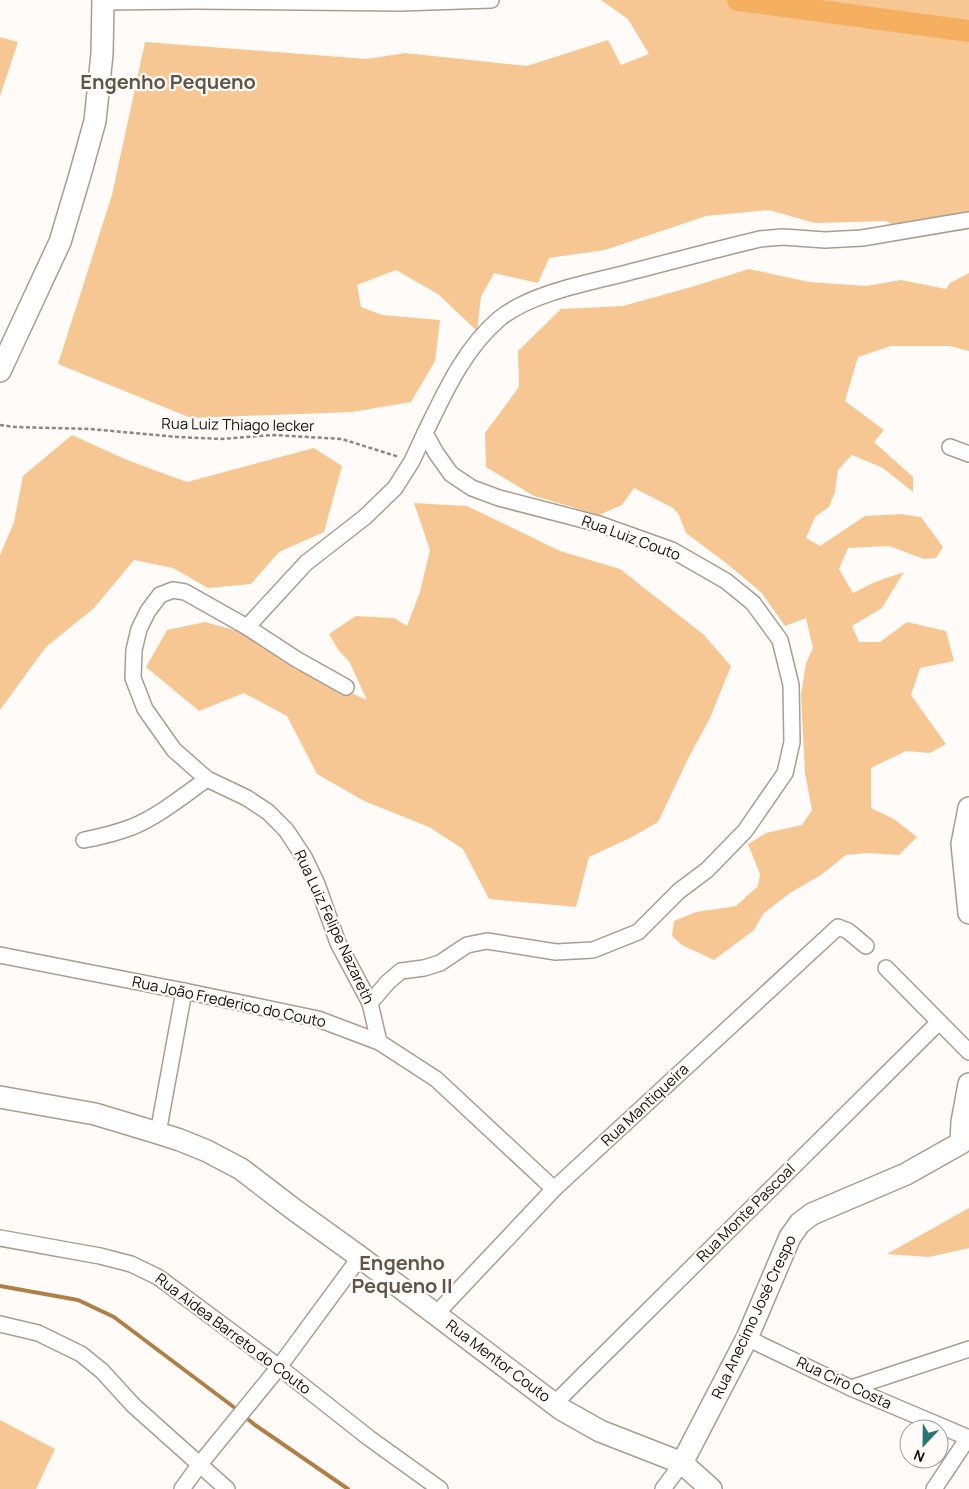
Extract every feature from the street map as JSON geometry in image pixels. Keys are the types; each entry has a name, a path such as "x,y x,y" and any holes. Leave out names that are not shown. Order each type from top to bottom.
{"street":[{"path":"0,371 60,242 80,175 95,121 102,54 103,1 400,2 491,0"},
{"path":"247,627 306,563 365,517 395,488 412,461 455,373 481,336 500,318 523,304 564,289 760,239 783,237 825,240 862,238 969,220"},
{"name":"Rua Luiz Couto","path":"370,1003 388,982 401,971 424,968 440,963 467,945 486,940 556,952 593,950 638,932 679,891 707,870 745,831 785,773 792,742 792,685 780,640 753,603 726,581 672,550 599,524 499,498 472,488 451,474 425,433"},
{"path":"950,447 969,454"},
{"name":"Rua Luiz Felipe Nazareth","path":"346,686 296,659 247,627 185,592 173,590 160,596 148,611 139,629 134,650 133,678 145,709 174,750 207,779 247,798 268,812 286,830 304,857 318,884 338,943 370,1003 379,1042"},
{"path":"84,840 108,835 154,816 207,779"},
{"path":"969,808 962,844 969,913"},
{"name":"Rua Mantiqueira","path":"436,1314 554,1189 838,927 848,931 866,946"},
{"name":"Rua João Frederico do Couto","path":"0,955 184,990 318,1019 379,1042 436,1079 554,1189"},
{"path":"886,968 969,1052"},
{"path":"158,1133 184,990"},
{"name":"Rua Monte Pascoal","path":"554,1404 939,1022"},
{"path":"965,1142 962,1122 969,1084"},
{"name":"Rua Mentor Couto","path":"0,1098 95,1114 180,1140 207,1151 241,1169 554,1404 600,1431 682,1463 711,1489"},
{"name":"Rua Anecimo José Crespo","path":"664,1489 682,1463 747,1338 790,1238 800,1224 812,1214 906,1174 965,1142"},
{"name":"Rua Aidea Barreto do Couto","path":"0,1238 100,1256 140,1268 158,1276 192,1300 369,1438 440,1489"},
{"path":"182,1489 279,1367 360,1257"},
{"path":"0,1324 38,1333 81,1354 102,1371 133,1405 227,1489"},
{"name":"Rua Ciro Costa","path":"747,1338 851,1388 968,1438"},
{"path":"851,1388 969,1349"},
{"path":"934,1489 968,1438"}],"path":[{"name":"Rua Luiz Thiago Iecker","path":"0,424 15,427 90,428 178,437 222,439 274,435 342,439 412,461"}],"shaded area":[{"path":"601,0 969,0 969,214 896,228 887,221 815,223 769,210 706,216 605,250 549,258 538,283 494,273 481,297 477,331 438,294 396,270 357,285 361,307 382,315 440,320 435,361 411,402 352,412 191,418 58,364 112,195 145,42 367,59 405,53 527,66 608,40 621,65 649,54 628,19"},
{"path":"0,37 18,42 0,96"},
{"path":"749,269 809,282 866,286 901,280 946,289 950,283 969,273 969,351 950,346 891,346 858,357 845,401 884,430 874,442 913,477 913,492 883,468 852,455 838,470 835,492 829,507 815,517 806,538 820,546 865,516 900,514 921,517 943,547 936,558 924,559 889,546 848,548 839,569 853,593 875,582 904,572 882,608 852,626 859,642 880,642 907,622 946,631 954,661 920,668 911,695 946,744 930,753 906,751 871,768 871,808 894,819 917,837 899,855 867,853 846,855 821,875 790,893 763,914 754,930 714,960 682,945 672,936 674,921 696,912 736,906 758,886 760,874 748,844 766,833 802,825 812,810 805,773 801,695 806,663 813,648 806,618 785,626 761,592 686,533 679,515 673,508 634,488 622,505 599,515 534,496 486,467 485,433 519,387 518,351 561,309 623,306"},
{"path":"72,435 127,460 187,482 314,448 342,466 324,532 279,552 251,584 208,588 173,568 134,560 94,608 46,647 0,710 0,555 14,522 23,476"},
{"path":"414,503 467,506 560,551 620,569 704,635 731,666 710,718 658,822 632,837 589,857 576,907 489,899 463,849 429,827 364,801 317,774 287,716 244,693 199,711 146,667 167,630 205,622 241,632 295,669 367,700 349,661 339,651 329,634 356,616 394,618 407,626 420,592 430,550"},
{"path":"969,1208 969,1248 929,1257 887,1254"},
{"path":"0,1420 55,1449 36,1489 0,1489"}],"waterway":[{"path":"738,0 969,31"},
{"path":"0,1286 78,1300 114,1317 239,1411"},
{"path":"244,1416 348,1489"}],"district":[{"name":"Engenho Pequeno","path":"168,82"},
{"name":"Engenho Pequeno II","path":"402,1274"}]}
